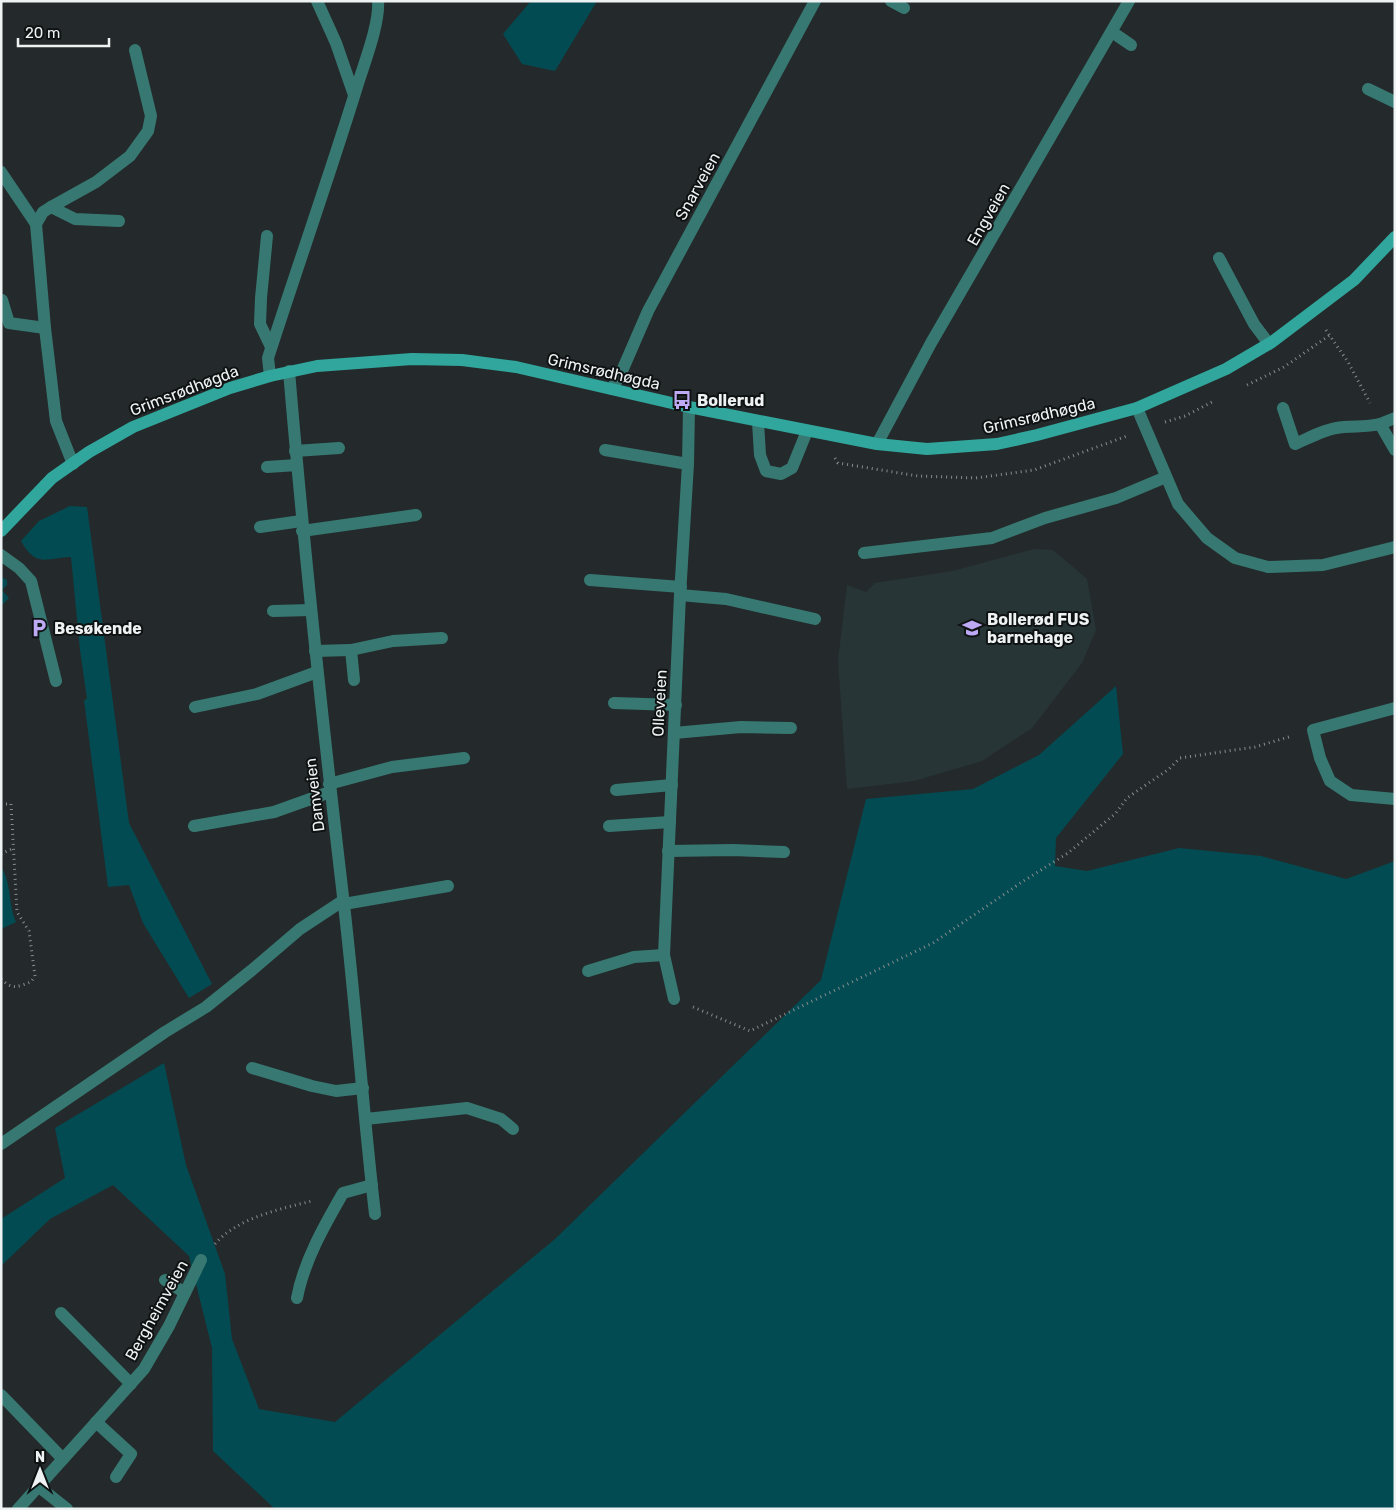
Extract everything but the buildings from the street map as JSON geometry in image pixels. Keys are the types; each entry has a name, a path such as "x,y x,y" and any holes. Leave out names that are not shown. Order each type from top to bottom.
{"main road":[{"name":"Grimsrødhøgda","path":"1,531 52,478 90,452 134,427 230,388 270,376 317,366 412,359 462,360 516,367 758,422 877,444 927,449 997,444 1137,408 1226,370 1269,344 1354,280 1395,237"}],"street":[{"path":"317,1 336,43 354,95"},
{"path":"270,376 268,358 271,347 354,95 372,34 378,1"},
{"name":"Snarveien","path":"612,389 622,372 648,311 815,1"},
{"path":"891,1 904,8"},
{"name":"Engveien","path":"877,444 931,343 1129,1"},
{"path":"1112,32 1131,45"},
{"path":"36,224 43,212 96,182 130,156 148,131 151,116 135,50"},
{"path":"1368,89 1395,102"},
{"path":"1,172 36,224 45,328 56,421 73,464"},
{"path":"51,207 75,219 119,220"},
{"path":"267,236 260,324 271,347"},
{"path":"1219,258 1254,324 1269,344"},
{"path":"2,300 9,323 45,328"},
{"name":"Damveien","path":"289,372 302,526 344,902 375,1214"},
{"name":"Olleveien","path":"674,999 664,954 688,464 689,407"},
{"path":"1137,408 1178,504 1207,538 1235,558 1268,566 1323,566 1395,548"},
{"path":"1283,408 1295,444 1321,432 1343,427 1366,427 1395,418"},
{"path":"758,422 760,454 766,471 781,474 792,468 808,431"},
{"path":"1380,424 1395,450"},
{"path":"295,450 339,448"},
{"path":"605,450 688,464"},
{"path":"267,467 297,465"},
{"path":"864,553 992,538 1045,518 1116,498 1166,477"},
{"path":"260,527 302,526 416,515"},
{"path":"1,555 19,568 31,581 56,682"},
{"path":"590,580 681,591 815,619"},
{"path":"273,611 311,610"},
{"path":"315,651 351,650 392,642 442,638"},
{"path":"351,650 354,680"},
{"path":"195,707 257,694 317,672"},
{"path":"614,703 676,705"},
{"path":"1395,708 1312,730 1320,758 1330,781 1351,796 1395,799"},
{"path":"674,733 740,727 790,728"},
{"path":"194,826 274,812 330,788 392,767 464,758"},
{"path":"616,790 672,785"},
{"path":"609,826 670,822"},
{"path":"668,851 733,850 784,852"},
{"path":"1,1144 206,1007 300,929 344,902 448,886"},
{"path":"588,971 634,957 664,954"},
{"path":"252,1068 312,1086 336,1091 363,1088"},
{"path":"366,1119 468,1108 501,1119 512,1129"},
{"path":"297,1298 310,1257 342,1193 372,1186"},
{"name":"Bergheimveien","path":"18,1509 144,1369 169,1326 201,1260"},
{"path":"165,1280 185,1293"},
{"path":"61,1313 131,1384"},
{"path":"1,1395 63,1459"},
{"path":"96,1422 131,1454 116,1477"},
{"path":"38,1486 67,1509"}],"path":[{"path":"1326,330 1348,362 1380,424"},
{"path":"674,999 750,1032 934,943 1022,882 1068,853 1116,813 1127,798 1168,769 1180,758 1255,747 1312,730"},
{"path":"1,804 11,804 17,912 29,931 35,976 31,982 15,987 8,986 1,979"},
{"path":"1,854 14,848"},
{"path":"201,1260 220,1238 244,1222 271,1212 342,1193"}],"shaded area":[{"path":"531,1 597,1 555,71 522,64 503,34"},
{"path":"70,506 87,507 129,823 212,984 189,998 143,923 129,885 108,887 84,700 87,699 71,557 42,560 32,555 21,541 39,521"},
{"path":"1034,549 1053,550 1087,579 1096,630 1082,663 1032,728 982,761 914,781 847,789 838,661 847,585 866,592 875,583 953,571"},
{"path":"1,577 7,580 7,585 2,590 9,598 1,606"},
{"path":"1116,686 1123,754 1056,838 1055,866 1087,871 1179,848 1261,856 1346,879 1395,861 1395,1509 275,1509 213,1451 212,1348 189,1256 113,1185 50,1219 1,1266 1,1219 65,1178 55,1128 164,1063 186,1165 225,1274 232,1339 259,1409 335,1422 555,1239 821,980 866,799 973,789 1039,755"},
{"path":"1,867 7,880 16,922 1,929"}],"place":[{"name":"Bollerud","path":"682,400"},
{"name":"Besøkende","path":"39,628"},
{"name":"Bollerød FUS barnehage","path":"972,628"}]}
